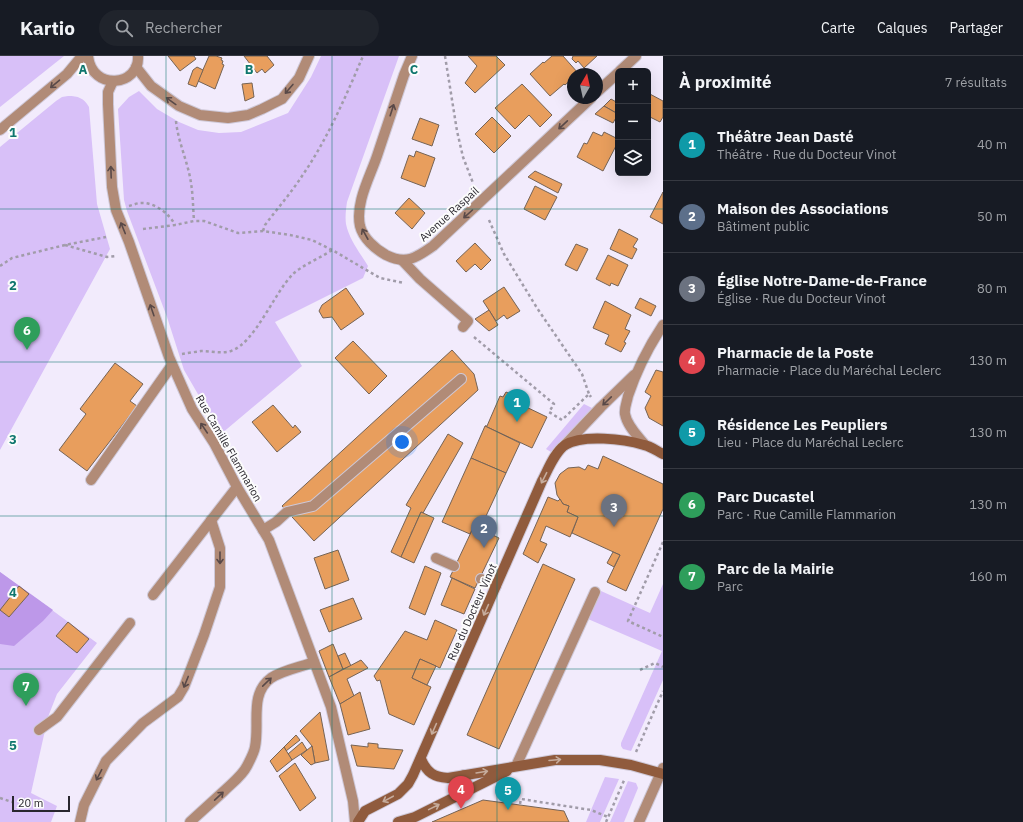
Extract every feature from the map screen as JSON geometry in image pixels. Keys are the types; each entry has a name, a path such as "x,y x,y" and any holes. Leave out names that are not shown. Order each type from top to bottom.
{"street":[{"path":"0,130 67,74 82,56"},
{"path":"88,56 90,65 94,72 100,78 108,81 124,79 131,74 136,67 138,56"},
{"path":"136,67 151,86 179,106 200,115 228,118 248,115 282,98 299,78 309,56"},
{"path":"412,56 404,75 360,203 360,226 365,237 372,245 384,254 402,260 420,279 468,321 463,327"},
{"path":"623,68 636,56"},
{"path":"603,87 615,76"},
{"name":"Rue Camille Flammarion","path":"113,81 108,92 108,109 112,187 116,210 129,242 172,365 192,409 214,443 269,540 331,707 353,801 355,822"},
{"name":"Avenue Raspail","path":"402,260 418,257 433,246 585,104"},
{"path":"645,445 628,422 625,414 625,407 635,374 654,338 663,325"},
{"path":"91,480 172,365"},
{"path":"565,445 635,374"},
{"path":"263,530 276,522 287,512 313,506 461,379"},
{"path":"565,445 576,441 598,438 645,445 663,454"},
{"name":"Rue du Docteur Vinot","path":"358,822 365,811 398,794 408,784 421,759 542,481 556,455 565,445"},
{"path":"153,596 210,520 238,487"},
{"path":"80,822 84,805 106,761 143,723 178,697 184,687 204,635 220,587 220,548 210,520"},
{"path":"436,558 454,566"},
{"path":"481,579 496,586"},
{"path":"398,822 415,817 516,766 595,592"},
{"path":"39,730 57,717 130,623"},
{"path":"190,822 239,777 246,768 255,748 256,706 258,695 264,685 272,678 280,674 314,662"},
{"path":"421,759 424,767 429,772 438,777 448,778 555,760 600,760 662,771 639,822"},
{"path":"464,775 469,790"}],"path":[{"path":"263,231 302,176 318,150 363,56"},
{"path":"445,56 456,131 463,157 473,183"},
{"path":"177,131 185,155 191,183 194,221"},
{"path":"126,207 142,202 155,206 172,218 175,225"},
{"path":"489,220 504,254 537,308 582,374 589,394 601,407"},
{"path":"143,229 194,221 204,221 238,233 263,231 290,235 312,240 380,278 409,284"},
{"path":"0,266 12,258 65,244 106,237"},
{"path":"65,244 107,257 117,256"},
{"path":"177,355 200,351 219,353 230,352 238,348 251,335 281,288 294,272 332,250"},
{"path":"463,327 554,404 548,412 562,420 589,394"},
{"path":"663,542 628,621 663,637"},
{"path":"640,670 655,663 663,667"},
{"path":"0,798 12,802"},
{"path":"520,804 521,799 591,810 608,817"}],"shaded area":[{"path":"0,56 64,56 0,107"},
{"path":"321,56 399,56 347,202 347,230 368,266 363,278 275,322 302,366 221,434 184,370 167,317 127,211 124,200 118,109 129,97 139,91 157,109 179,122 198,130 219,133 241,132 288,113 311,77"},
{"path":"68,96 80,98 85,101 89,107 97,204 110,249 0,450 0,147 56,101 62,97"},
{"path":"584,404 592,408 551,452 546,449"},
{"path":"0,572 97,643 57,694 48,717 31,793 57,806 51,822 0,822"},
{"path":"0,572 53,610 43,621 14,646 0,644"},
{"path":"663,584 663,680 631,751 623,749 621,743 662,651 588,619 601,591 650,613"},
{"path":"605,777 619,779 600,822 586,822"},
{"path":"628,781 636,783 638,788 624,822 610,822"}],"building":[{"path":"168,56 194,56 196,59 180,71"},
{"path":"209,56 222,58 222,64 224,65 215,89 198,81"},
{"path":"244,56 267,56 274,65 265,73 262,69 257,73"},
{"path":"468,56 496,56 505,65 475,93 465,83 477,66"},
{"path":"552,56 563,56 574,68 567,68 567,83 550,96 530,74 543,62 544,63"},
{"path":"573,56 597,56 584,68 578,61 576,63 572,59"},
{"path":"197,67 203,70 196,87 188,84 193,70"},
{"path":"252,83 254,97 245,101 242,84"},
{"path":"522,84 552,115 540,127 529,115 515,129 495,108"},
{"path":"651,95 663,101 663,117 660,122 651,118"},
{"path":"611,99 615,101 615,112 604,106"},
{"path":"604,106 615,112 615,119 613,123 595,114"},
{"path":"492,117 511,136 494,153 475,134"},
{"path":"420,118 439,125 432,146 412,139"},
{"path":"593,132 602,136 604,132 615,138 615,148 603,171 577,157 584,143 587,144"},
{"path":"416,151 435,158 425,187 401,178 409,155 414,157"},
{"path":"535,171 562,184 558,193 528,177"},
{"path":"535,186 557,197 545,220 524,209"},
{"path":"663,192 663,224 650,217"},
{"path":"409,198 425,213 412,229 395,213"},
{"path":"619,229 638,239 633,247 637,249 632,259 610,249"},
{"path":"475,243 491,260 481,270 475,264 466,272 456,261"},
{"path":"576,244 588,249 577,271 565,265"},
{"path":"608,255 628,265 618,286 611,283 610,286 596,279"},
{"path":"504,287 520,311 507,319 504,315 496,321 483,301"},
{"path":"346,288 364,314 341,330 332,317 323,318 319,311 322,305"},
{"path":"640,298 656,306 651,316 635,308"},
{"path":"605,301 631,315 625,329 630,331 621,352 605,344 609,335 593,328"},
{"path":"489,310 498,325 489,331 475,319"},
{"path":"353,341 387,376 369,394 335,358"},
{"path":"452,350 474,374 478,390 314,541 282,506"},
{"path":"115,363 143,384 130,401 137,406 87,471 59,450 86,414 80,409"},
{"path":"656,370 663,372 663,426 649,418 645,408 651,396 645,392"},
{"path":"506,392 524,400 522,405 547,417 532,448 485,426 487,426 500,396 503,397"},
{"path":"273,405 293,428 295,425 301,432 277,452 252,422"},
{"path":"485,426 520,443 506,473 471,458"},
{"path":"448,434 463,443 423,513 421,512 401,557 391,552 411,508 406,505"},
{"path":"603,456 663,484 663,509 626,591 607,582 620,555 572,533 578,517 567,512 569,506 563,504 557,495 555,483 560,474 568,468 579,467 585,470 588,465 598,469"},
{"path":"471,458 506,473 480,529 474,526 470,534 442,522"},
{"path":"548,497 558,501 560,499 563,504 569,506 567,512 578,517 570,537 546,526 540,541 547,544 538,563 523,554"},
{"path":"421,512 434,518 414,563 401,557"},
{"path":"474,526 499,538 475,588 450,577"},
{"path":"338,550 349,580 325,589 314,558"},
{"path":"613,552 620,555 614,567 607,563"},
{"path":"543,564 575,579 499,749 467,735"},
{"path":"425,566 441,573 425,615 409,608"},
{"path":"452,578 475,589 464,614 441,605"},
{"path":"19,586 29,594 9,617 0,610"},
{"path":"353,598 362,619 329,632 320,610"},
{"path":"435,620 457,630 440,668 420,659 412,678 431,687 414,725 389,714 380,680 377,681 374,676 405,631 427,640"},
{"path":"68,622 89,639 77,653 56,636"},
{"path":"333,644 343,669 329,677 319,651"},
{"path":"345,653 351,666 343,669 338,656"},
{"path":"420,659 436,666 427,685 412,678"},
{"path":"361,660 368,668 347,679 354,696 340,704 329,677"},
{"path":"360,692 370,729 348,735 340,704"},
{"path":"320,712 329,760 315,763 312,746 300,731"},
{"path":"296,735 300,740 286,751 284,747"},
{"path":"302,742 307,750 292,760 288,754"},
{"path":"368,743 378,744 378,748 403,750 394,769 357,766 351,745 368,747"},
{"path":"312,746 315,763 311,765 301,755"},
{"path":"284,747 292,760 277,772 270,761"},
{"path":"295,763 316,798 300,811 279,776"},
{"path":"483,800 564,811 569,822 432,822"}],"place":[{"name":"Parc Ducastel","path":"27,350"},
{"name":"Théâtre Jean Dasté","path":"517,422"},
{"name":"Église Notre-Dame-de-France","path":"614,527"},
{"name":"Maison des Associations","path":"484,548"},
{"name":"Parc de la Mairie","path":"26,706"},
{"name":"Pharmacie de la Poste","path":"461,809"},
{"name":"Résidence Les Peupliers","path":"508,810"}]}
